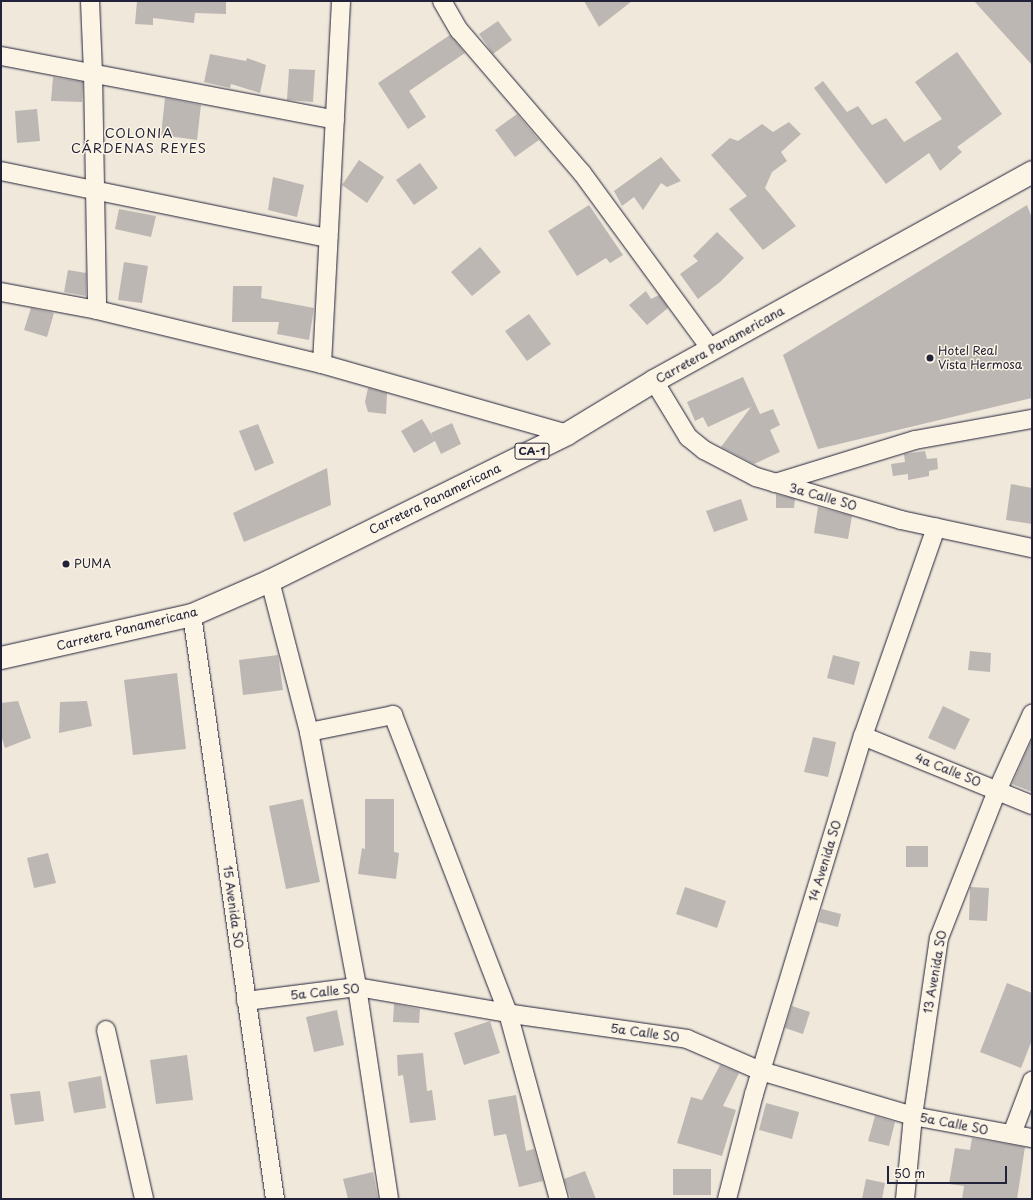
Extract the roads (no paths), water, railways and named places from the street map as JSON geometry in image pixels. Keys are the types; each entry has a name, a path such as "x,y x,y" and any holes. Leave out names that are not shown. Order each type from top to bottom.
{"highway":[{"name":"Carretera Panamericana","path":"1,658 192,615 270,581 567,434 711,349 1032,172"}],"street":[{"path":"90,1 93,73 97,310"},
{"path":"322,364 341,1"},
{"path":"442,1 459,30 582,173 711,349"},
{"path":"1,56 335,120"},
{"path":"1,171 95,189 328,238"},
{"path":"1,292 97,310 322,364 567,434"},
{"name":"3a Calle SO","path":"654,382 688,437 704,450 749,474 774,483 901,520 1032,548"},
{"path":"774,483 915,440 1032,419"},
{"name":"14 Avenida SO","path":"727,1199 761,1071 864,736 936,527"},
{"path":"270,581 309,732 357,987 389,1199"},
{"name":"15 Avenida SO","path":"192,615 246,1001 276,1199"},
{"name":"13 Avenida SO","path":"905,1199 913,1116 939,938 997,790 1032,714"},
{"path":"309,732 393,715 508,1013 559,1199"},
{"name":"4a Calle SO","path":"864,736 1032,804"},
{"name":"5a Calle SO","path":"246,1001 357,987 508,1013 688,1039 761,1071 913,1116 1032,1138"},
{"path":"106,1030 144,1199"},
{"path":"1012,1134 1032,1081"}],"place":[{"name":"Hotel Real Vista Hermosa","path":"930,358"},
{"name":"PUMA","path":"66,564"}],"district":[{"name":"COLONIA CÁRDENAS REYES","path":"139,142"}]}
